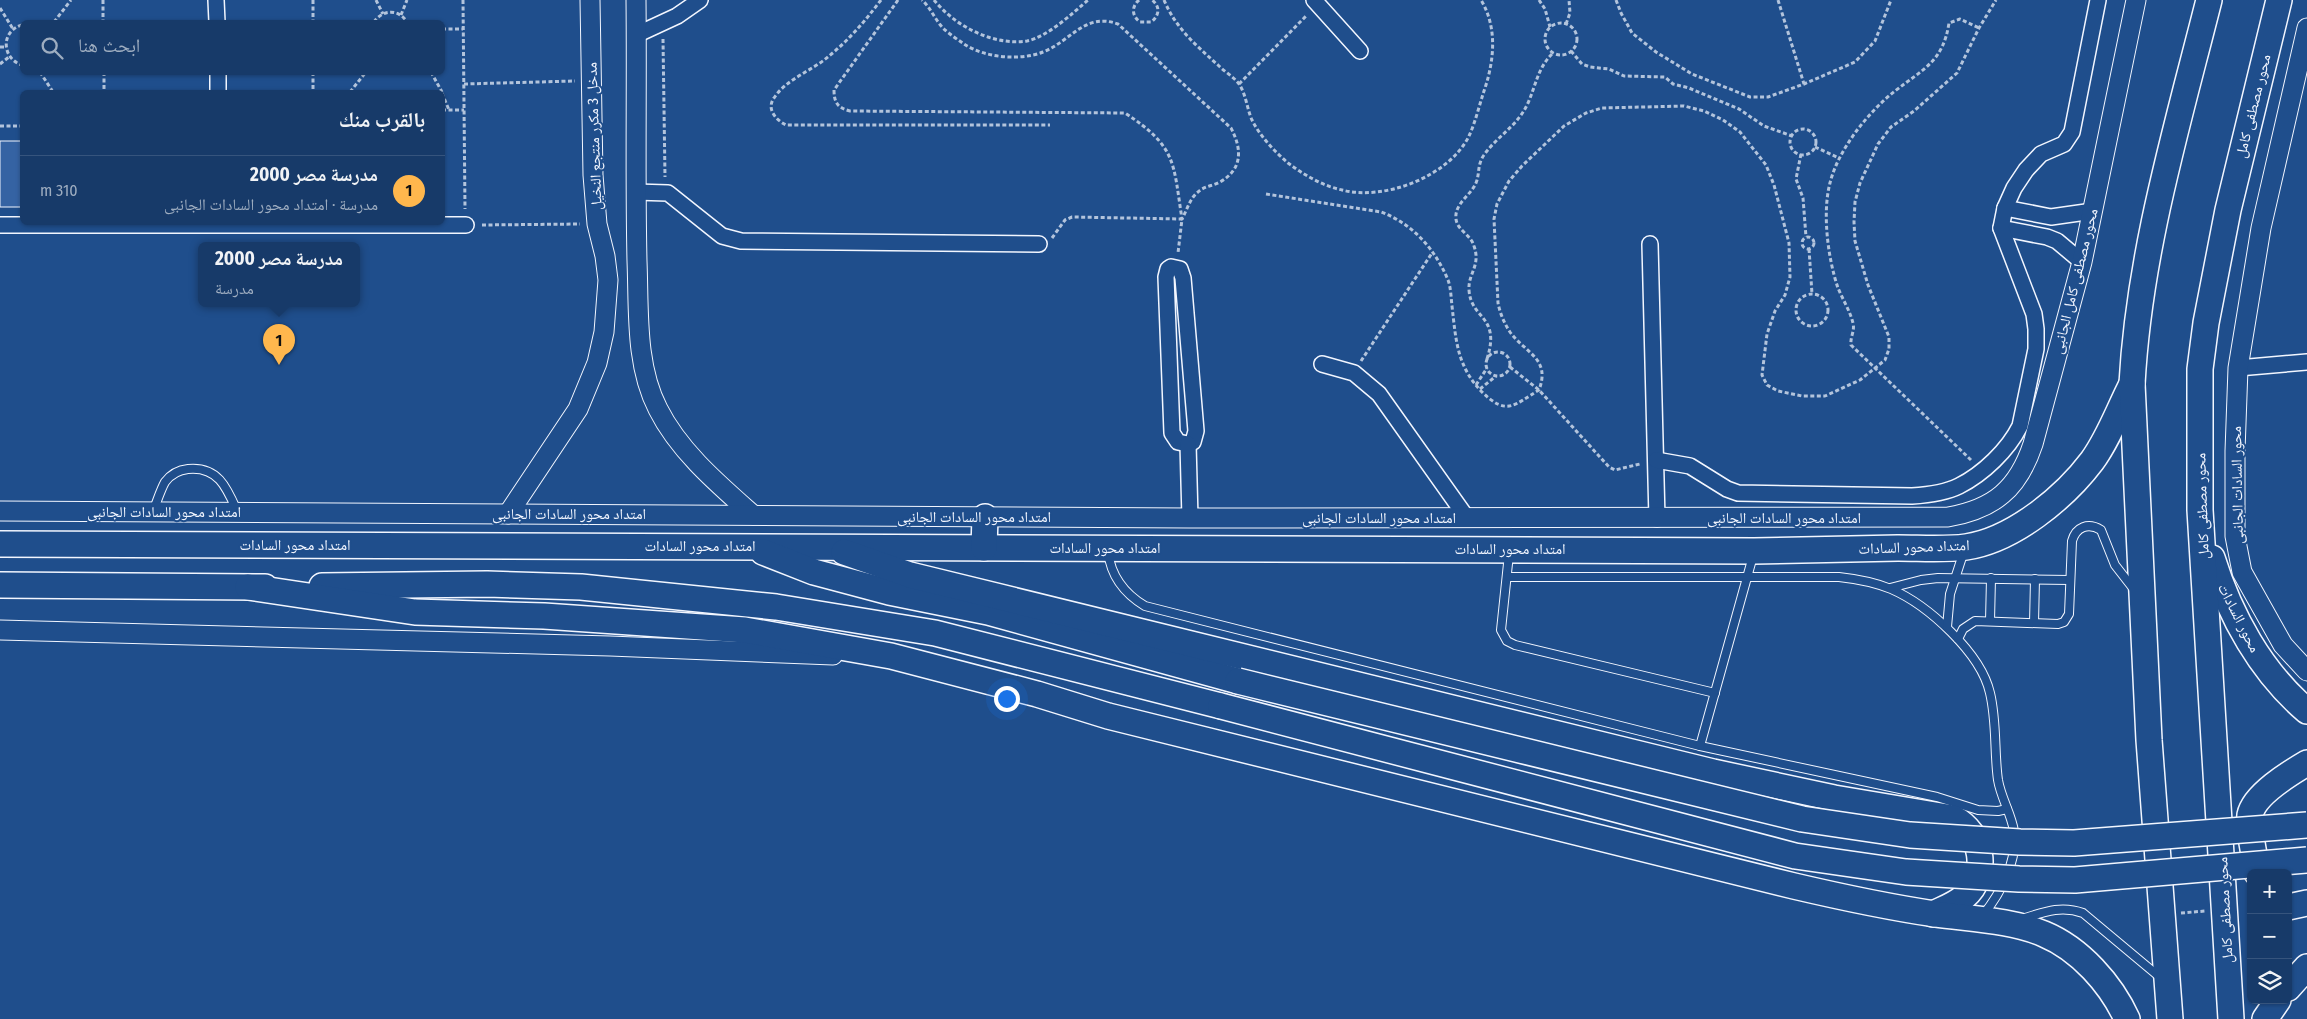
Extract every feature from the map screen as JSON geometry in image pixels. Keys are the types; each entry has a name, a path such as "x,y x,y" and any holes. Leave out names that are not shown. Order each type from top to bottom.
{"main road":[{"path":"2170,1019 2141,597 2132,384 2135,333 2145,264 2159,197 2209,0"},
{"name":"محور مصطفى كامل","path":"2231,1019 2226,910 2200,510 2200,369 2206,323 2228,210 2279,0"},
{"name":"امتداد محور السادات","path":"0,544 1754,551 1966,547 2009,532 2034,518 2056,501 2093,460 2108,436 2132,384"},
{"name":"محور السادات","path":"2200,510 2212,560 2241,629 2270,673 2307,711"},
{"path":"984,548 985,517"},
{"path":"747,547 814,572 890,592 988,612 1238,680 1802,819 1856,828 1965,840 2074,843 2307,825"},
{"path":"833,547 868,562 910,575 1713,772 1834,798 1953,818 1964,824 1976,839 1981,858 1980,868 1977,878 1966,896 1958,903 1933,914"},
{"path":"0,585 248,588 487,584 581,588 766,606 935,633 1795,856 1850,865 1962,877 2075,880 2307,860"},
{"path":"248,588 415,612 544,616 745,630 892,656 1037,694 1108,716 1794,886 1933,914 2006,924 2044,933 2077,955 2105,983 2127,1019"},
{"path":"2256,869 2250,820 2252,808 2259,798 2292,772 2307,763"},
{"path":"2292,906 2307,903"},
{"path":"2292,984 2307,967"},
{"path":"2265,1019 2275,1004"}],"street":[{"path":"216,0 217,20"},
{"name":"مدخل 3 مكرر منتجع النخيل","path":"508,514 565,431 590,383 598,363 607,302 608,280 605,256 597,224 593,175 590,0"},
{"path":"636,0 638,303 644,368 648,387 663,420 702,468 753,515"},
{"path":"636,35 663,23 700,0"},
{"path":"1656,460 1690,466 1732,492 1927,495 1958,486 1982,471 2004,450 2020,426 2036,349 2034,314 2001,228 2005,208 2014,188 2026,170 2042,154 2064,144 2072,132 2098,0"},
{"name":"محور مصطفى كامل الجانبى","path":"1948,517 1968,514 1986,506 2003,495 2016,480 2026,463 2082,262 2136,0"},
{"path":"1316,2 1360,50"},
{"path":"2307,28 2261,228 2238,368 2307,362"},
{"path":"218,75 218,90"},
{"path":"636,192 668,193 676,197 722,236 741,241 1039,244"},
{"path":"2005,208 2051,217 2093,211"},
{"path":"0,225 20,225"},
{"path":"445,225 466,225"},
{"path":"2001,228 2047,237 2057,241 2082,262"},
{"path":"1650,244 1657,519"},
{"path":"1176,267 1180,269 1184,278 1196,431 1193,442 1188,444 1178,442 1172,433 1166,278 1168,269 1176,267"},
{"path":"607,302 638,303"},
{"path":"1322,364 1354,372 1369,384 1388,405 1467,518"},
{"name":"محور السادات الجانبى","path":"2238,368 2235,536 2242,572 2283,645 2307,670"},
{"path":"1188,444 1190,518"},
{"name":"امتداد محور السادات الجانبى","path":"0,510 153,513 1190,518 1657,519 1948,517"},
{"path":"0,630 610,646 892,656"}],"lane":[{"path":"153,513 161,492 173,474 180,470 192,468 205,469 214,473 228,491 237,513"},
{"path":"1958,639 1969,624 1975,621 2058,624 2066,620 2073,536 2080,528 2091,526 2101,530 2119,571 2141,597"},
{"path":"1947,627 1947,611 1954,578 1966,547"},
{"path":"1107,548 1108,559 1117,581 1133,598 1145,606 1700,746 1937,797 1978,810 1998,811 2008,809"},
{"path":"1509,550 1501,630 1503,636 1510,643 1715,693"},
{"path":"1700,746 1754,551"},
{"path":"1507,578 1839,577 1890,588 1920,606 1947,627 1958,639 1976,665 1990,693 1996,767 1999,784 2014,832 2009,867 1997,896 1979,920"},
{"path":"1890,588 1921,580 1954,578 2070,580"},
{"path":"1990,621 1991,578"},
{"path":"2034,623 2035,579"},
{"path":"2006,924 2056,909 2074,910 2083,913 2167,984"}],"path":[{"path":"56,20 71,0"},
{"path":"103,0 103,20"},
{"path":"313,0 313,20"},
{"path":"376,0 383,14"},
{"path":"400,15 407,0"},
{"path":"463,0 466,225 597,224"},
{"path":"881,0 859,29 828,57 793,80 772,99 771,110 776,120 786,125 1050,125"},
{"path":"898,0 834,90 834,100 840,108 850,111 1125,113 1160,140 1172,160 1182,219 1176,267"},
{"path":"922,0 946,30 966,46 990,55 1016,57 1042,52 1064,40 1084,24 1108,20 1118,24 1231,128 1239,142 1239,158 1232,173 1220,182 1197,192 1182,219"},
{"path":"934,0 950,17 968,29 988,37 1028,40 1050,30 1088,0"},
{"path":"1139,0 1133,8 1133,13 1140,22 1146,23 1151,22 1158,13 1158,8 1152,0"},
{"path":"1164,0 1176,23 1186,36 1239,84 1252,120 1264,140 1288,163 1317,181 1343,191 1366,193 1390,190 1413,183 1440,167 1452,157 1468,138 1491,69 1493,47 1490,24 1481,0"},
{"path":"1539,0 1545,9 1550,27"},
{"path":"1566,24 1570,13 1569,0"},
{"path":"1616,0 1620,13 1632,32 1656,52 1692,74 1750,97 1768,97 1855,62 1875,41 1891,0"},
{"path":"1778,0 1804,84"},
{"path":"1266,194 1381,212 1397,218 1411,227 1423,239 1449,282 1456,341 1462,366 1476,385 1496,405 1507,407 1539,390 1543,374 1537,359 1510,333 1500,314 1494,219 1497,204 1509,181 1564,126 1586,113 1602,108 1684,106 1704,111 1723,120 1740,132 1766,165 1774,185 1789,243 1790,277 1785,296 1775,311 1767,334 1762,375 1767,385 1778,391 1802,396 1825,396 1860,380 1875,369 1884,360 1889,349 1889,336 1868,286 1856,241 1854,222 1855,202 1860,183 1878,144 1892,127 1914,111 1957,73 1979,28 1996,0"},
{"path":"1239,84 1316,2"},
{"path":"0,8 13,29"},
{"path":"376,20 383,14 395,12 405,20"},
{"path":"1979,28 1960,19 1949,23 1947,38 1941,51 1932,63 1894,91 1851,139 1839,158 1830,184 1827,210 1830,262 1853,323 1851,345 1982,471"},
{"path":"663,23 665,177 674,190 676,197"},
{"path":"1555,24 1566,24 1576,33 1577,39 1571,51 1562,55 1553,53 1545,41 1546,33 1555,24"},
{"path":"20,26 13,29 6,40 9,57 20,65"},
{"path":"445,29 463,29"},
{"path":"0,47 6,47"},
{"path":"1571,51 1582,64 1590,67 1609,69 1624,76 1665,77 1674,84 1739,109 1764,126 1792,136"},
{"path":"1476,385 1487,368 1492,345 1491,331 1486,318 1471,299 1469,289 1470,280 1476,268 1477,256 1474,244 1457,225 1455,217 1458,208 1476,183 1477,168 1484,154 1514,125 1528,103 1540,69 1553,53"},
{"path":"0,64 9,57"},
{"path":"42,75 52,90"},
{"path":"104,75 104,90"},
{"path":"313,75 313,90"},
{"path":"352,90 364,75"},
{"path":"433,75 440,90"},
{"path":"464,84 592,80"},
{"path":"445,99 450,110"},
{"path":"445,110 464,110"},
{"path":"0,126 20,126"},
{"path":"1800,129 1811,131 1815,136 1815,147 1812,152 1801,154 1792,147 1792,136 1800,129"},
{"path":"1815,147 1839,158"},
{"path":"1801,154 1796,179 1803,198 1806,237 1802,244 1808,249 1812,294"},
{"path":"1039,244 1049,242 1065,220 1072,217 1182,219"},
{"path":"1806,237 1810,237 1814,242 1812,248 1808,249"},
{"path":"1354,372 1432,253"},
{"path":"1807,293 1812,294 1820,295 1828,305 1827,318 1818,326 1804,325 1796,315 1798,301 1807,293"},
{"path":"1488,359 1491,355 1500,352 1508,358 1510,367 1539,390 1609,467 1615,470 1656,460"},
{"path":"1480,389 1496,376 1507,372 1510,367"},
{"path":"1487,368 1490,373 1496,376"},
{"path":"2162,914 2226,910"}],"building":[{"path":"0,141 20,141 20,207 0,207"}],"place":[{"name":"مدرسة مصر 2000","path":"279,365"}]}
